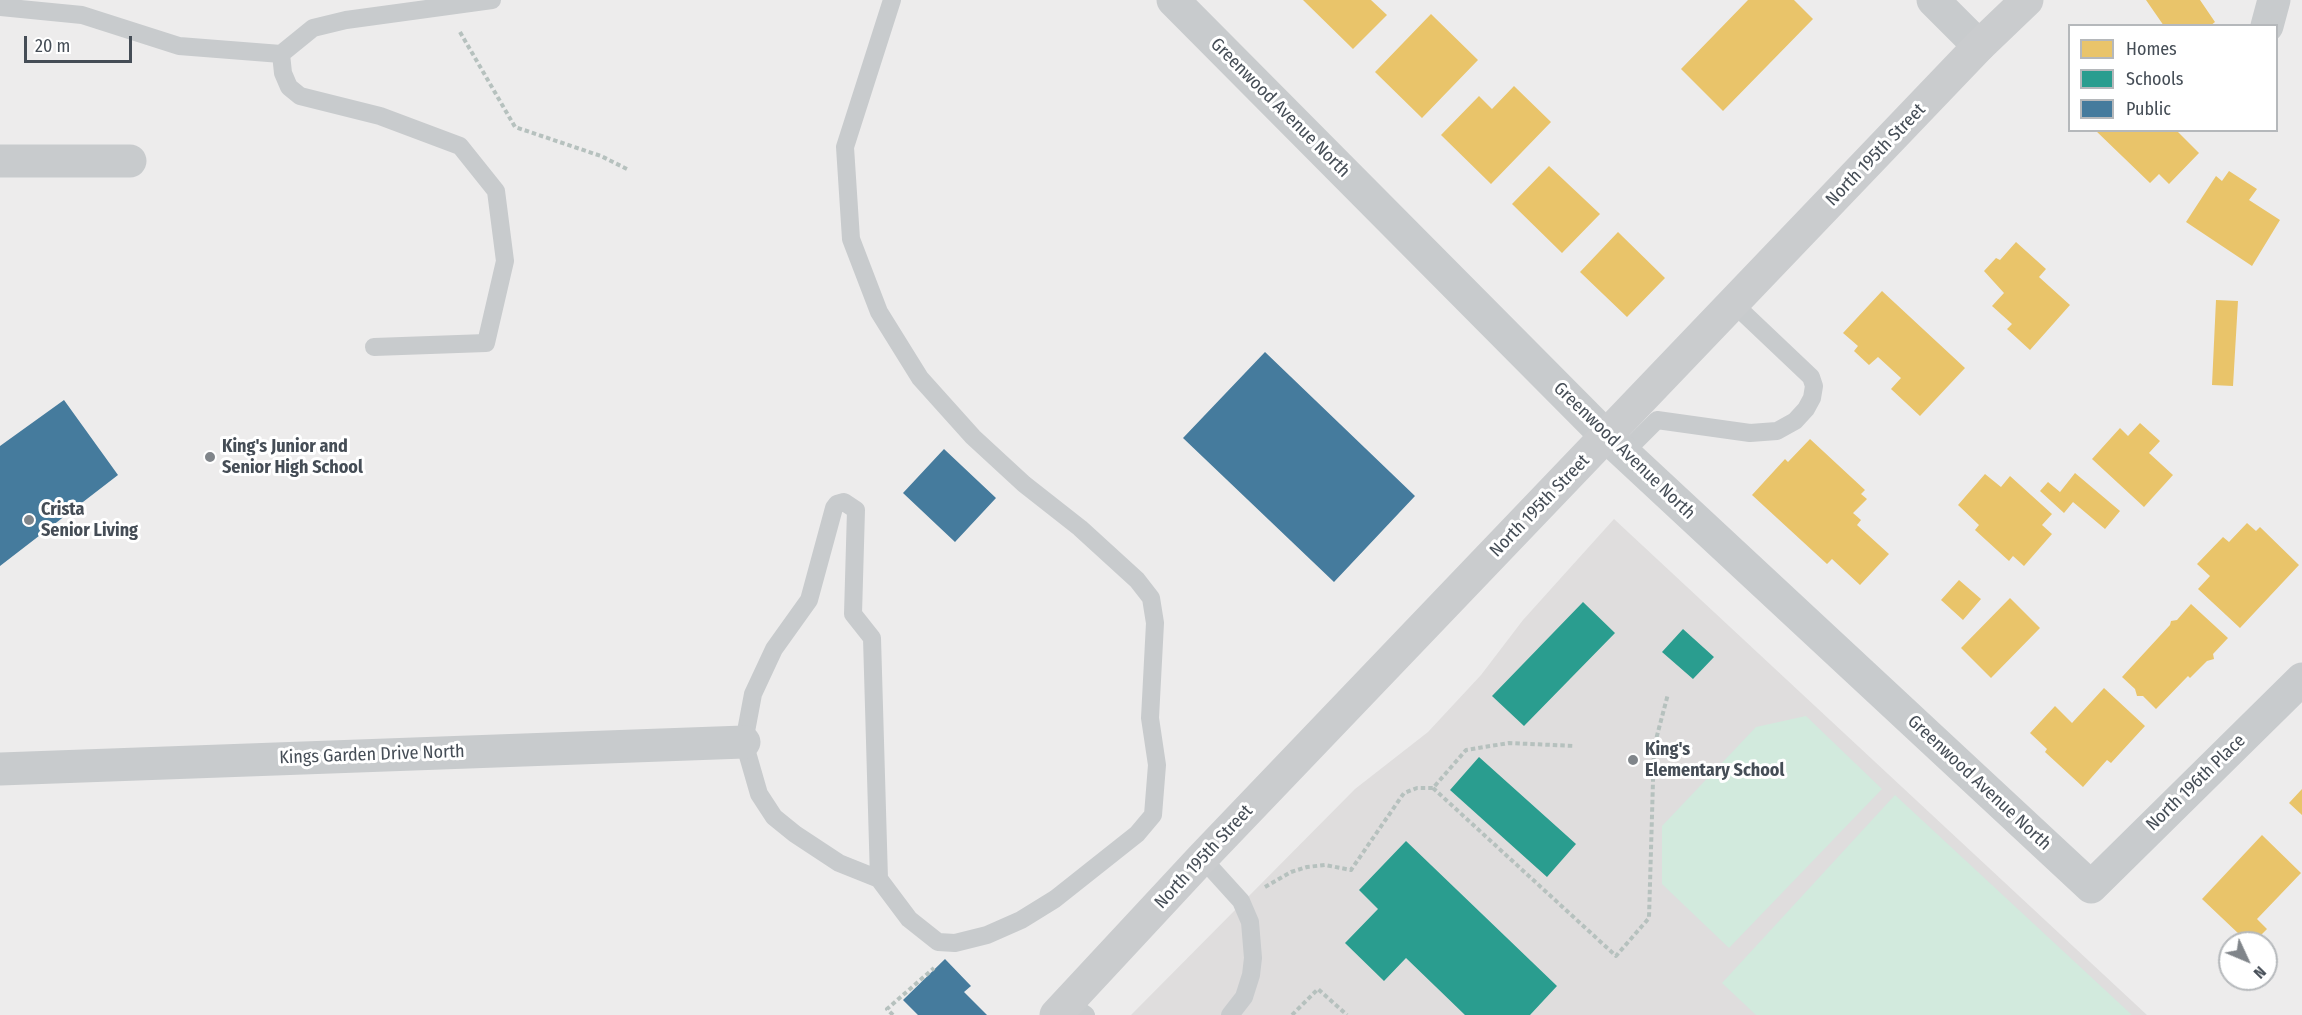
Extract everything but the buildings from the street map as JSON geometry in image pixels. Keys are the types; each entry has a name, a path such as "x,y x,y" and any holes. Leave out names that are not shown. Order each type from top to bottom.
{"street":[{"name":"Greenwood Avenue North","path":"1173,0 1615,445 2091,887"},
{"path":"1933,0 1979,46"},
{"name":"North 195th Street","path":"1070,1011 1202,858 1615,445 1734,304 1979,46 2027,0"},
{"path":"2268,24 2274,0"},
{"path":"0,161 130,161"},
{"name":"North 196th Place","path":"2091,887 2302,679"},
{"name":"Kings Garden Drive North","path":"0,769 744,742"}],"lane":[{"path":"0,7 82,15 179,46 281,54 313,28 346,20 492,0"},
{"path":"879,879 872,638 853,614 856,510 852,505 844,502 834,508 809,600 774,649 753,694 744,742 759,794 774,817 839,863 879,879 909,919 938,942 955,943 1003,929 1055,899 1137,834 1152,815 1157,765 1150,717 1155,623 1151,598 1137,580 973,437 920,378 879,312 851,239 845,147 892,0"},
{"path":"281,54 283,73 289,87 300,96 380,116 460,146 496,191 505,261 486,343 374,347"},
{"path":"1615,445 1657,420 1750,433 1777,431 1795,421 1806,409 1812,398 1814,386 1810,377 1734,304"},
{"path":"1202,858 1241,901 1251,922 1253,958 1244,997 1230,1015"}],"path":[{"path":"458,29 515,127 601,156 627,169"},
{"path":"1241,901 1291,872 1307,867 1325,865 1351,870 1404,793 1418,788 1433,788 1616,956 1649,918 1654,747 1668,694"},
{"path":"1433,788 1466,750 1509,743 1575,746"},
{"path":"892,1015 887,1009 969,938"},
{"path":"1292,1015 1318,989 1347,1015"}],"shaded area":[{"name":"King's Elementary School","path":"1614,519 2147,1015 1131,1015 1355,789 1428,732 1481,675 1523,620"}],"green space":[{"path":"1806,716 1882,789 1729,948 1662,884 1662,826 1756,727"},
{"path":"1895,795 2132,1015 1756,1015 1722,983"}],"place":[{"name":"King's Junior and Senior High School","path":"210,457"},
{"name":"Crista Senior Living","path":"29,520"},
{"name":"King's Elementary School","path":"1633,760"}]}
